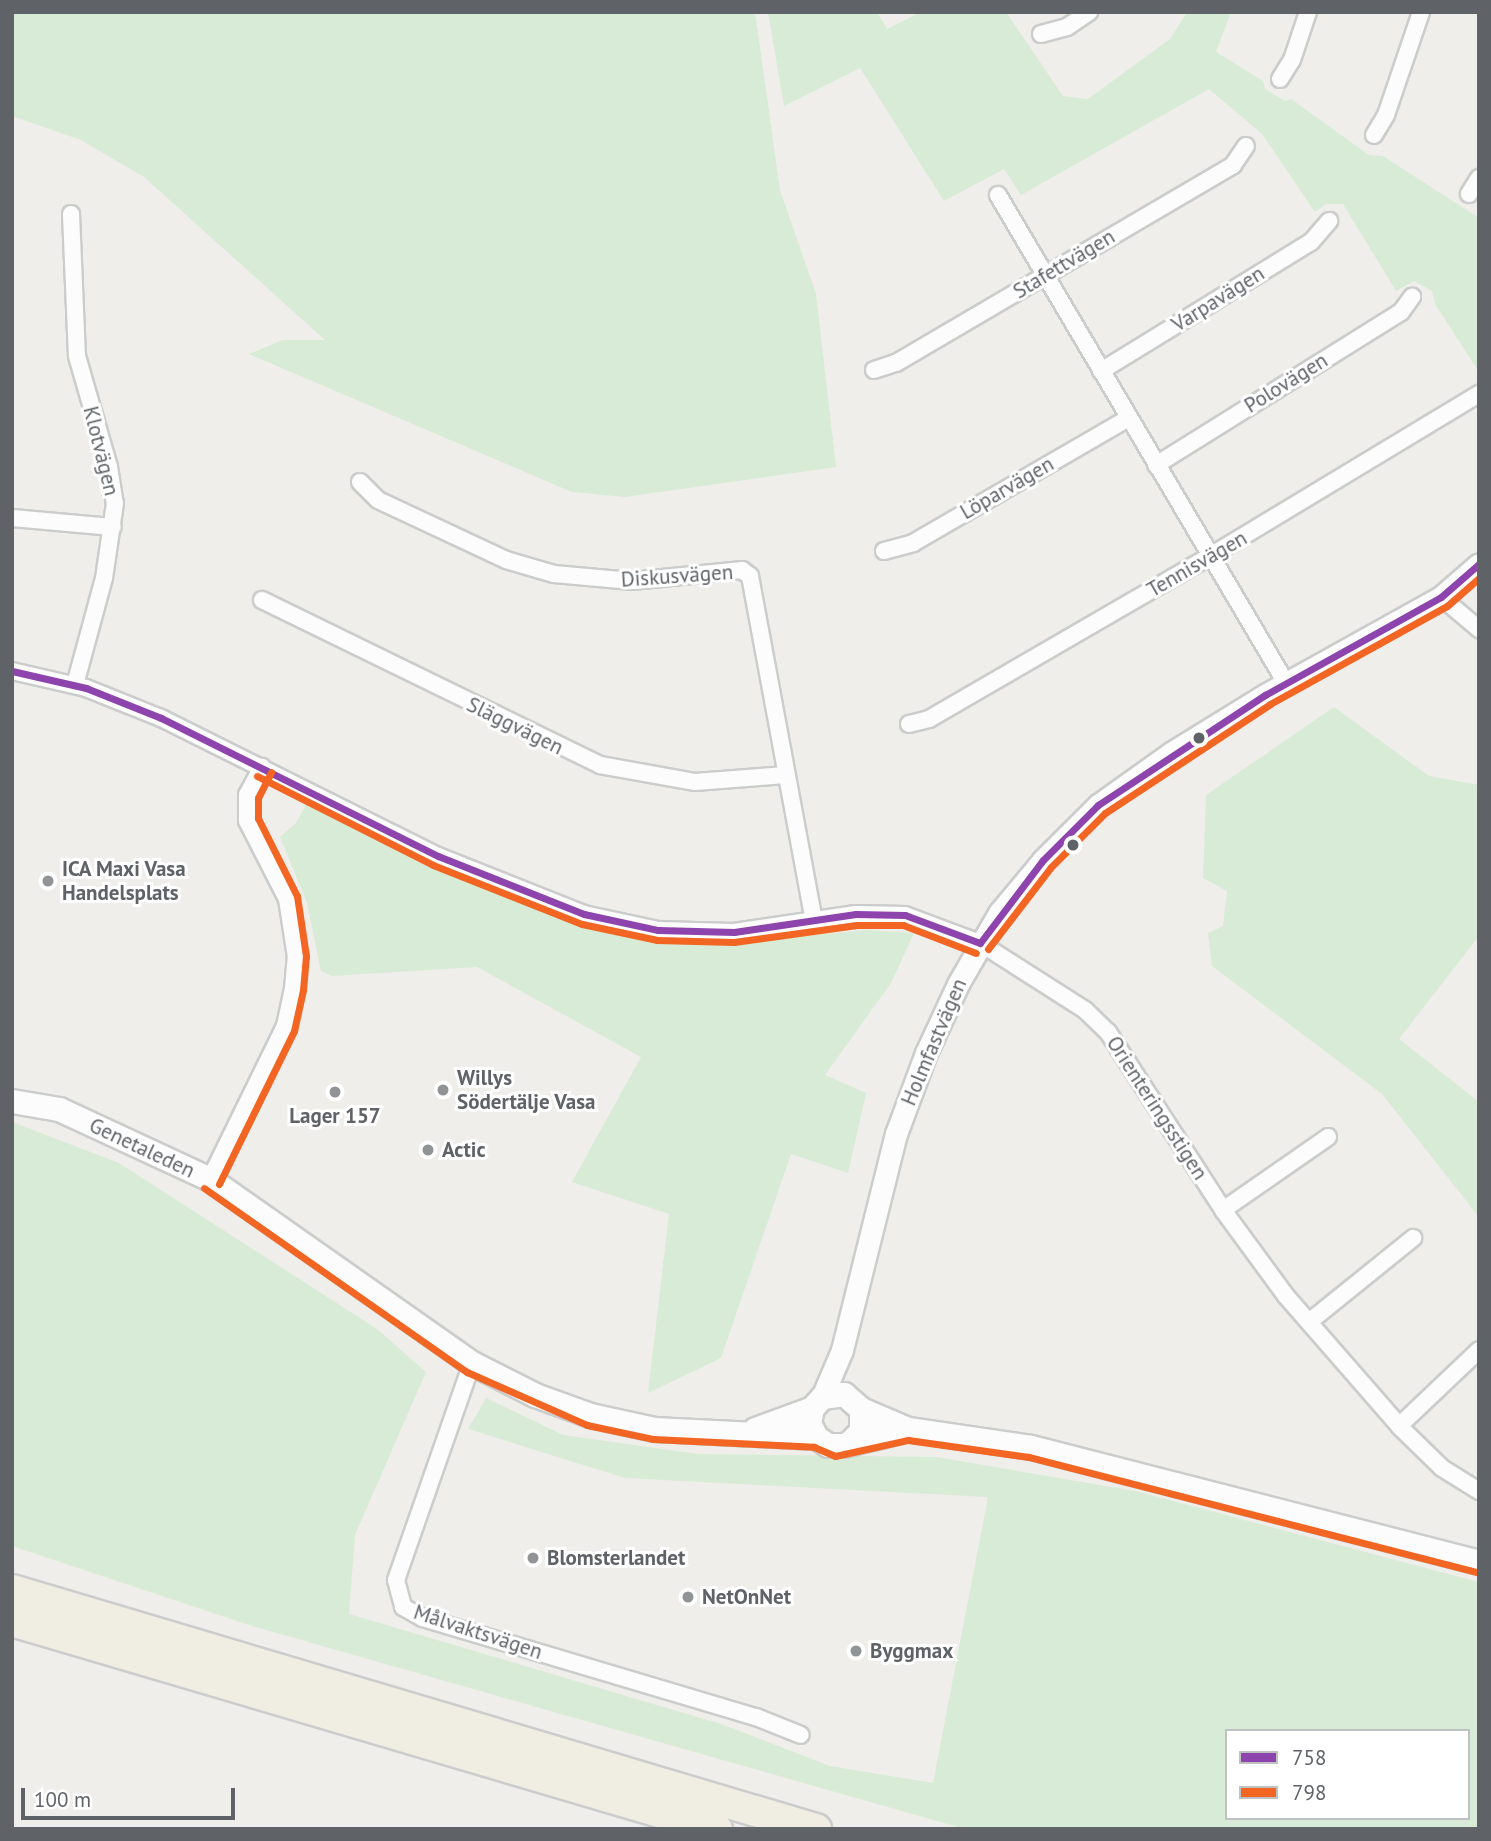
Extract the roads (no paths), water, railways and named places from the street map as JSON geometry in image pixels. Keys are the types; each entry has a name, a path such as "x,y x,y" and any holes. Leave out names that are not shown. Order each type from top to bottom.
{"highway":[{"path":"12,1590 816,1829"},
{"path":"12,1621 717,1829"}],"main road":[{"name":"Genetaleden","path":"12,1101 59,1109 210,1180 472,1363 535,1395 590,1415 654,1429 816,1437 836,1446 908,1429"},
{"name":"Genetaleden","path":"749,1432 837,1393 908,1429 1031,1447 1479,1562"},
{"path":"816,1437 810,1423 817,1402"},
{"path":"850,1442 863,1424 856,1403"}],"street":[{"path":"1041,34 1067,27 1089,12"},
{"path":"1280,79 1292,60 1308,12"},
{"path":"1374,135 1386,115 1421,12"},
{"name":"Stafettvägen","path":"874,370 896,363 1233,165 1246,146"},
{"path":"1469,194 1479,178"},
{"path":"998,195 1286,683"},
{"name":"Klotvägen","path":"71,214 77,356 109,467 113,527 75,685"},
{"name":"Varpavägen","path":"1101,371 1311,242 1329,221"},
{"name":"Polovägen","path":"1156,464 1401,312 1412,297"},
{"name":"Tennisvägen","path":"909,724 929,719 1212,555 1479,394"},
{"name":"Löparvägen","path":"884,551 913,543 1128,419"},
{"name":"Diskusvägen","path":"360,482 378,500 506,559 554,574 632,581 742,570 750,576 814,920"},
{"path":"12,518 113,527"},
{"name":"Holmfastvägen","path":"817,1402 842,1350 896,1134 926,1053 980,943 1043,860 1098,805 1171,752 1286,683 1441,597 1479,564"},
{"path":"1441,597 1479,629"},
{"name":"Släggvägen","path":"262,600 600,765 695,782 786,775"},
{"name":"Orienteringsstigen","path":"12,671 75,685 160,718 438,856 584,914 658,930 734,932 856,914 905,915 980,943 1085,1010 1108,1032 1223,1210 1309,1322 1399,1426 1442,1468 1479,1491"},
{"path":"210,1180 285,1026 293,989 296,957 287,900 247,821 247,794 262,767"},
{"path":"1223,1210 1328,1137"},
{"path":"1309,1322 1413,1238"},
{"name":"Holmfastvägen","path":"842,1350 856,1403"},
{"path":"1399,1426 1479,1350"},
{"name":"Målvaktsvägen","path":"472,1363 396,1580 403,1607 424,1618 756,1717 800,1735"}],"place":[{"name":"ICA Maxi Vasa Handelsplats","path":"48,881"},
{"name":"Willys Södertälje Vasa","path":"443,1090"},
{"name":"Lager 157","path":"335,1092"},
{"name":"Actic","path":"428,1150"},
{"name":"Blomsterlandet","path":"533,1558"},
{"name":"NetOnNet","path":"688,1597"},
{"name":"Byggmax","path":"856,1651"}]}
